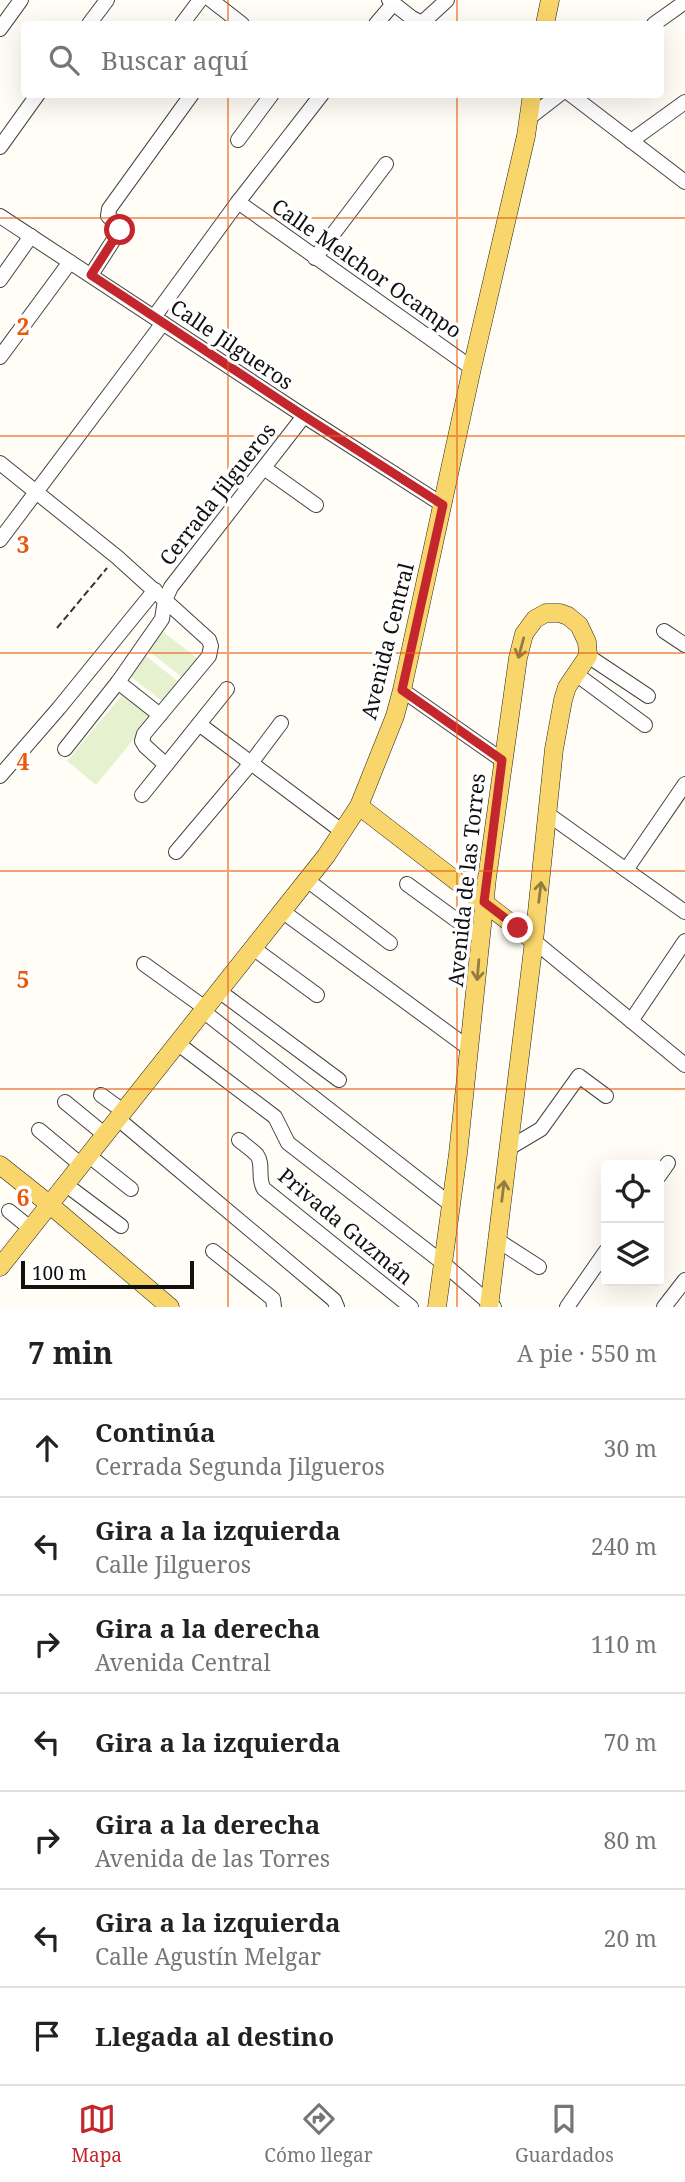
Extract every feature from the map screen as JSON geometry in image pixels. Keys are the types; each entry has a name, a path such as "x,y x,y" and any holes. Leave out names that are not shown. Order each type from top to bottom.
{"main road":[{"path":"546,21 550,0"},
{"name":"Avenida Central","path":"4,1255 30,1228 307,880 359,806 395,716 402,690 532,98"},
{"name":"Avenida de las Torres","path":"437,1307 470,1049 484,902 518,658 524,634 535,619 546,612 560,612 579,625 587,642 588,656"},
{"path":"491,1306 549,815 554,749 563,700 588,656"},
{"path":"359,806 534,941"},
{"path":"0,1165 170,1307"}],"street":[{"path":"0,29 21,0"},
{"path":"91,21 107,0"},
{"path":"184,21 200,0"},
{"path":"424,21 447,0"},
{"path":"378,21 391,2 418,21"},
{"path":"658,21 685,2"},
{"path":"220,3 239,21"},
{"path":"0,147 35,98"},
{"path":"91,275 120,230 108,216 109,209 189,98"},
{"path":"238,140 269,98"},
{"path":"0,540 37,493 238,202 319,98"},
{"path":"529,118 556,98"},
{"path":"575,98 685,182"},
{"path":"631,141 685,102"},
{"path":"315,258 386,164"},
{"name":"Calle Melchor Ocampo","path":"238,202 472,369"},
{"name":"Calle Jilgueros","path":"0,216 443,505"},
{"path":"0,280 31,236"},
{"path":"0,357 70,262"},
{"name":"Cerrada Jilgueros","path":"160,595 171,587 304,416"},
{"path":"0,463 117,557 209,640 209,656 144,734 142,741 145,746 166,765"},
{"path":"264,468 316,505"},
{"path":"65,749 162,620 160,595"},
{"path":"0,776 160,595"},
{"path":"664,631 685,645"},
{"path":"588,656 648,696"},
{"path":"576,674 645,725"},
{"path":"118,682 160,715"},
{"path":"142,795 227,689"},
{"path":"402,690 502,760"},
{"path":"176,852 281,723"},
{"path":"199,724 343,831"},
{"path":"626,870 685,783"},
{"path":"549,815 685,912"},
{"path":"307,880 390,943"},
{"path":"407,884 481,938"},
{"path":"282,911 470,1049"},
{"path":"534,941 685,1065"},
{"path":"631,1021 685,941"},
{"path":"253,948 317,995"},
{"path":"145,964 450,1204"},
{"path":"219,991 339,1080"},
{"path":"177,1043 275,1117 288,1143 443,1263 491,1306"},
{"path":"509,1148 541,1129 579,1076 606,1096"},
{"path":"101,1095 334,1300 337,1307"},
{"path":"65,1102 104,1134"},
{"path":"39,1130 131,1189"},
{"name":"Privada Guzmán","path":"239,1140 257,1156 260,1162 260,1182 264,1189 411,1307"},
{"path":"664,1169 668,1163"},
{"path":"65,1184 121,1226"},
{"path":"9,1211 30,1228"},
{"path":"497,1240 539,1267"},
{"path":"213,1251 273,1299 274,1307"},
{"path":"568,1307 601,1258"},
{"path":"664,1307 685,1280"}],"path":[{"path":"57,628 117,557"}],"green space":[{"path":"162,631 201,661 186,680 147,650"},
{"path":"145,655 181,684 166,704 129,675"},
{"path":"123,694 152,717 96,785 67,761"}],"route":[{"path":"120,230 91,275 443,505 402,690 502,760 484,902 518,928"}]}
